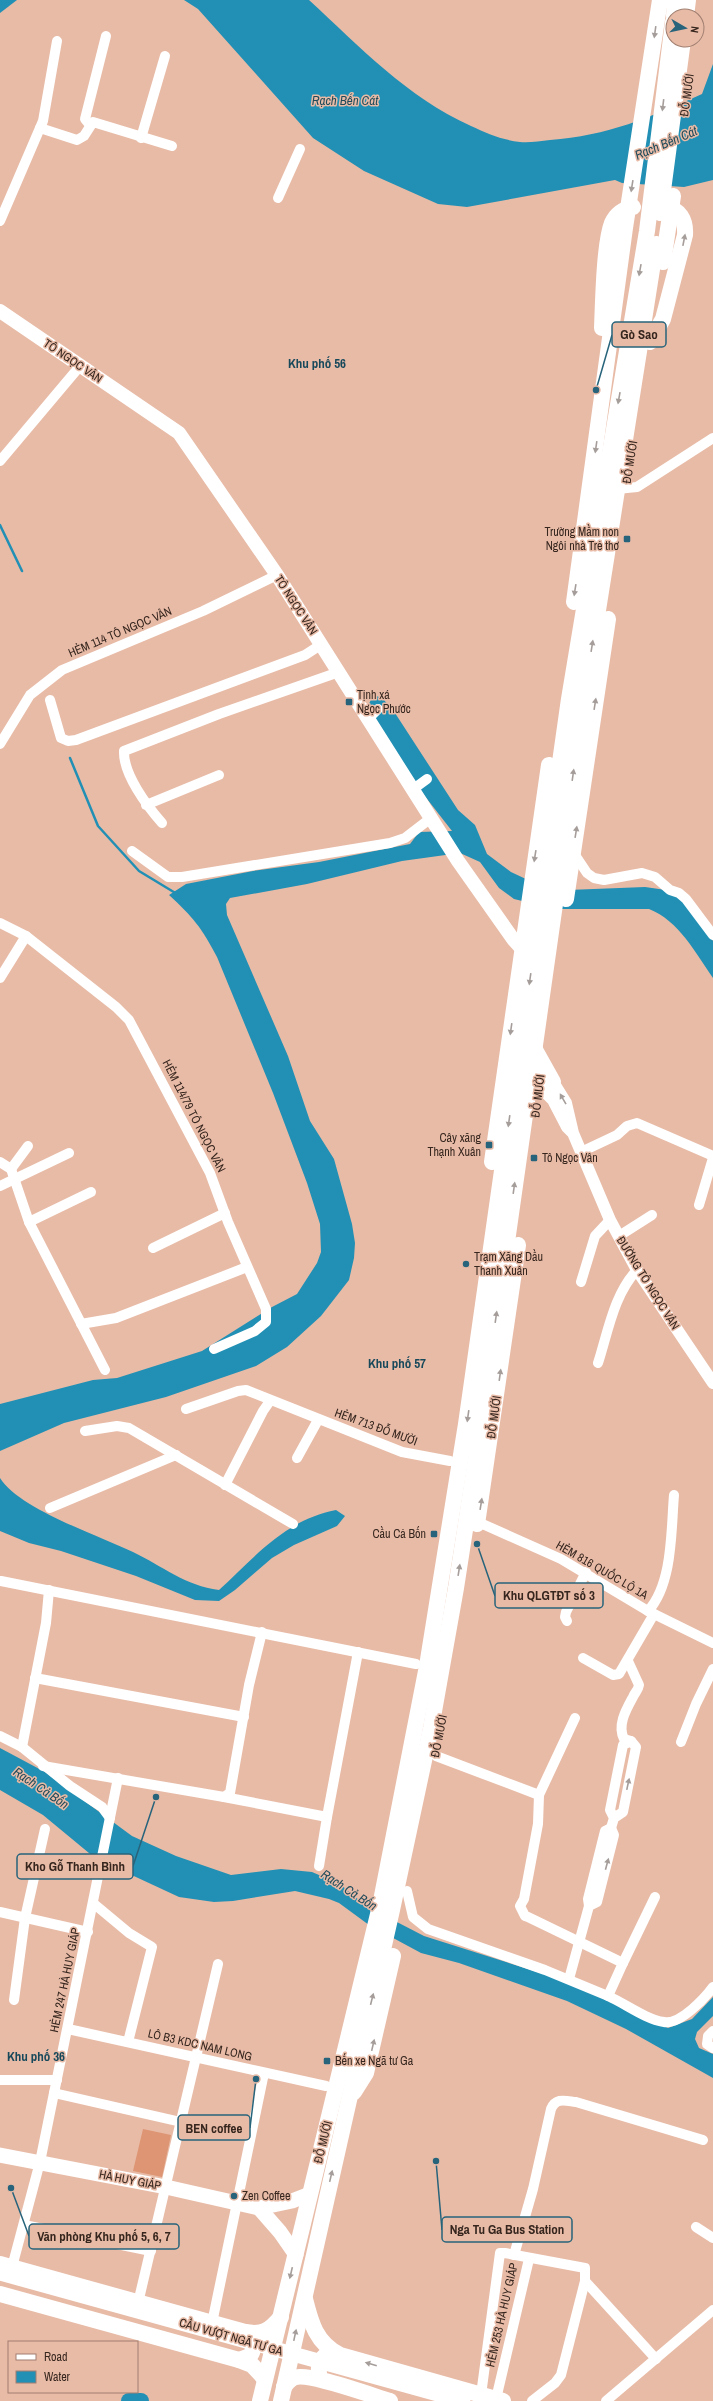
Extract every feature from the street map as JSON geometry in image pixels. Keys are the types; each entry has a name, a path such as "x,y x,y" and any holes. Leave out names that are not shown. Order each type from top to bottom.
{"highway":[{"name":"ĐỖ MƯỜI","path":"550,882 573,641 584,571 625,228 660,0"},
{"name":"ĐỖ MƯỜI","path":"677,48 680,68"},
{"name":"ĐỖ MƯỜI","path":"550,882 573,852 682,48"},
{"name":"ĐỖ MƯỜI","path":"680,68 690,48"},
{"path":"657,233 680,68"},
{"path":"609,354 604,344 602,326 608,242 612,223 624,209 655,205 666,206 680,214 686,225 685,235 663,319 650,342"},
{"name":"ĐỖ MƯỜI","path":"550,882 650,342 657,233"},
{"name":"ĐỖ MƯỜI","path":"584,571 657,233"},
{"path":"546,914 550,882"},
{"path":"546,914 550,882"},
{"name":"ĐỖ MƯỜI","path":"386,1908 407,1891 436,1756 478,1522 493,1425 528,1083 527,952 546,914"},
{"name":"ĐỖ MƯỜI","path":"422,1665 534,1048 546,914"},
{"name":"ĐỖ MƯỜI","path":"386,1908 450,1461 528,1083 542,1063 546,914"},
{"path":"534,1048 542,1063"},
{"name":"ĐỖ MƯỜI","path":"386,1908 431,1728 456,1588 478,1446 528,1083"},
{"path":"376,1952 386,1908"},
{"path":"376,1952 386,1908"},
{"name":"ĐỖ MƯỜI","path":"310,2194 315,2176 311,2156 332,2098 376,1952"},
{"name":"ĐỖ MƯỜI","path":"282,2394 304,2293 332,2098 366,2073 376,1952"},
{"path":"260,2401 310,2194"},
{"path":"4,2268 245,2332 264,2333 271,2330 281,2317"},
{"path":"304,2293 311,2326 317,2336 331,2351 340,2355 500,2400"},
{"path":"0,2294 239,2360 252,2365 265,2379"},
{"path":"239,2360 250,2356 253,2347 253,2342 245,2332"},
{"path":"320,2379 317,2368 322,2356 331,2351"},
{"path":"282,2394 292,2378 298,2377 320,2379 390,2401"}],"main road":[{"name":"TÔ NGỌC VÂN","path":"0,311 179,433 277,576 339,672 373,714 434,823 458,861 527,952"},
{"name":"HÀ HUY GIÁP","path":"0,2155 166,2187 259,2208 292,2201 310,2194"},
{"path":"259,2208 280,2232 296,2255"},
{"name":"CẦU VƯỢT NGÃ TƯ GA","path":"4,2268 463,2401"},
{"name":"CẦU VƯỢT NGÃ TƯ GA","path":"0,2282 424,2401"}],"street":[{"path":"90,125 85,119 106,36"},
{"path":"0,221 40,128 57,41"},
{"path":"141,138 165,56"},
{"path":"40,128 77,140 84,136 93,122 141,138 172,146"},
{"path":"278,198 300,149"},
{"path":"0,461 80,366"},
{"path":"622,489 637,487 713,438"},
{"name":"HẺM 114 TÔ NGỌC VÂN","path":"0,744 30,695 62,670 203,611 277,576"},
{"path":"50,700 61,738 68,741 76,740 305,655 322,644"},
{"path":"162,823 146,805 124,761 124,751 219,714 339,672"},
{"path":"146,805 219,775"},
{"path":"414,788 427,779"},
{"path":"132,851 168,877 182,877 390,843 405,838 434,823"},
{"path":"573,852 586,873 594,878 604,880 642,873 655,877 670,890 679,893 686,899 713,935"},
{"name":"HẺM 114/79 TÔ NGỌC VÂN","path":"0,923 26,936 116,1007 129,1020 210,1173 247,1267 266,1309 266,1322 256,1331 214,1349"},
{"path":"0,978 26,936"},
{"name":"ĐƯỜNG TÔ NGỌC VÂN","path":"528,1083 553,1100 567,1127 573,1133 610,1220 637,1270 713,1383"},
{"path":"581,1152 617,1135 627,1126 637,1123 713,1157 699,1205"},
{"path":"0,1186 12,1174 28,1146"},
{"path":"12,1174 69,1153"},
{"path":"0,1162 12,1174 29,1222 105,1370"},
{"path":"29,1222 91,1192"},
{"path":"153,1248 225,1213"},
{"path":"619,1236 652,1215"},
{"path":"581,1282 595,1236 610,1220"},
{"path":"81,1324 116,1318 247,1267"},
{"path":"598,1364 618,1298 627,1280 637,1270"},
{"name":"HẺM 713 ĐỖ MƯỜI","path":"186,1408 238,1391 253,1392 270,1401 402,1452 450,1461"},
{"path":"225,1485 263,1411 270,1401"},
{"name":"HẺM 713 ĐỖ MƯỜI","path":"297,1458 318,1420"},
{"path":"85,1431 117,1426 129,1428 293,1524"},
{"path":"50,1508 176,1455"},
{"path":"583,1658 613,1675 619,1674 623,1671 651,1613 668,1563 674,1495"},
{"name":"HẺM 816 QUỐC LỘ 1A","path":"478,1522 536,1547 586,1572 651,1613 713,1643"},
{"path":"567,1621 565,1617 566,1612 586,1572"},
{"path":"0,1579 422,1665"},
{"path":"22,1747 49,1590"},
{"path":"224,1798 230,1793 249,1685 262,1632"},
{"path":"320,1866 327,1817 358,1652"},
{"path":"569,1979 589,1906 597,1902 614,1835 611,1828 614,1818 623,1812 636,1747 631,1741 624,1739 620,1726 633,1695 638,1690 639,1686 628,1661"},
{"path":"681,1742 696,1704 713,1669"},
{"path":"35,1678 244,1717"},
{"path":"575,1718 539,1795 538,1824 534,1848 524,1899 520,1906 525,1916 623,1963"},
{"path":"0,1736 22,1747 43,1766 102,1807 110,1822"},
{"path":"436,1756 539,1795"},
{"path":"43,1766 118,1778 327,1817"},
{"name":"HẺM 247 HÀ HUY GIÁP","path":"4,2268 24,2225 40,2162 88,1932 118,1778"},
{"path":"14,2000 25,1918 45,1830"},
{"path":"407,1891 413,1917 428,1929 569,1979 666,2022 689,2011 705,1998 713,1987"},
{"path":"608,1996 655,1897"},
{"path":"93,1903 129,1933 152,1947 128,2042"},
{"path":"0,1912 88,1932"},
{"path":"138,2303 218,1964"},
{"name":"LÔ B3 KDC NAM LONG","path":"68,2029 264,2073 332,2098"},
{"path":"713,2031 708,2036 707,2044 713,2048"},
{"path":"212,2323 264,2073"},
{"path":"0,2080 57,2080"},
{"path":"54,2093 181,2122"},
{"path":"514,2255 533,2189 551,2109 558,2100 576,2102 703,2140"},
{"path":"24,2225 151,2251"},
{"path":"696,2227 713,2238"},
{"path":"481,2395 500,2253 529,2258"},
{"name":"HẺM 253 HÀ HUY GIÁP","path":"500,2400 529,2258 585,2268 585,2281"},
{"path":"585,2281 656,2359"},
{"path":"532,2401 555,2383 561,2375 585,2281"},
{"path":"606,2401 713,2310"}],"shaded area":[{"path":"143,2129 171,2135 162,2177 133,2171"}],"water":[{"path":"0,0 17,0 0,13"},
{"name":"Rạch Bến Cát","path":"184,0 309,0 385,70 426,101 482,131 501,138 520,142 571,138 610,130 647,118 702,94 713,64 713,180 684,187 622,183 615,180 467,207 438,204 364,171 313,138 198,9"},
{"path":"377,696 384,700 395,713 458,810 475,825 487,854 511,872 528,880 568,890 645,887 666,890 689,904 713,941 713,978 686,938 660,914 649,909 555,909 514,899 499,888 480,862 460,853 402,861 307,884 230,898 226,904 227,915 288,1056 310,1121 334,1159 352,1224 355,1243 354,1258 349,1280 321,1316 287,1347 256,1366 166,1397 64,1423 0,1451 0,1404 93,1380 117,1378 202,1351 272,1307 297,1294 317,1263 321,1252 320,1224 307,1183 273,1093 217,957 207,938 196,923 169,895 186,884 253,871 319,862 410,844 419,832 452,831 406,772 380,730 369,704 372,697"},
{"path":"0,1478 10,1489 24,1500 61,1521 144,1557 185,1580 207,1588 219,1590 272,1541 301,1522 336,1510 345,1516 337,1526 294,1545 272,1558 235,1590 219,1601 195,1600 136,1576 61,1551 29,1543 0,1531"},
{"name":"Rạch Cả Bốn","path":"0,1748 45,1772 132,1836 176,1856 231,1875 281,1869 312,1872 340,1884 366,1906 424,1936 575,1984 668,2028 692,2019 713,1997 713,2016 697,2032 695,2039 699,2048 713,2054 713,2078 626,2029 567,2001 459,1963 421,1953 369,1925 339,1903 329,1899 295,1891 233,1901 214,1902 179,1897 95,1858 43,1815 0,1790"}],"waterway":[{"path":"0,525 22,571"},
{"path":"70,758 98,826 139,871 177,894"},
{"path":"129,2401 141,2401"}],"place":[{"name":"Gò Sao","path":"596,390"},
{"name":"Trường Mầm non Ngôi nhà Trẻ thơ","path":"627,539"},
{"name":"Tịnh xá Ngọc Phước","path":"349,702"},
{"name":"Cây xăng Thạnh Xuân","path":"489,1145"},
{"name":"Tô Ngọc Vân","path":"534,1158"},
{"name":"Trạm Xăng Dầu Thanh Xuân","path":"466,1264"},
{"name":"Cầu Cả Bốn","path":"434,1534"},
{"name":"Khu QLGTĐT số 3","path":"477,1544"},
{"name":"Kho Gỗ Thanh Bình","path":"156,1797"},
{"name":"Bến xe Ngã tư Ga","path":"327,2061"},
{"name":"BEN coffee","path":"256,2079"},
{"name":"Nga Tu Ga Bus Station","path":"436,2161"},
{"name":"Văn phòng Khu phố 5, 6, 7","path":"11,2188"},
{"name":"Zen Coffee","path":"234,2196"}],"district":[{"name":"Khu phố 56","path":"317,363"},
{"name":"Khu phố 57","path":"397,1363"},
{"name":"Khu phố 36","path":"36,2056"}]}
